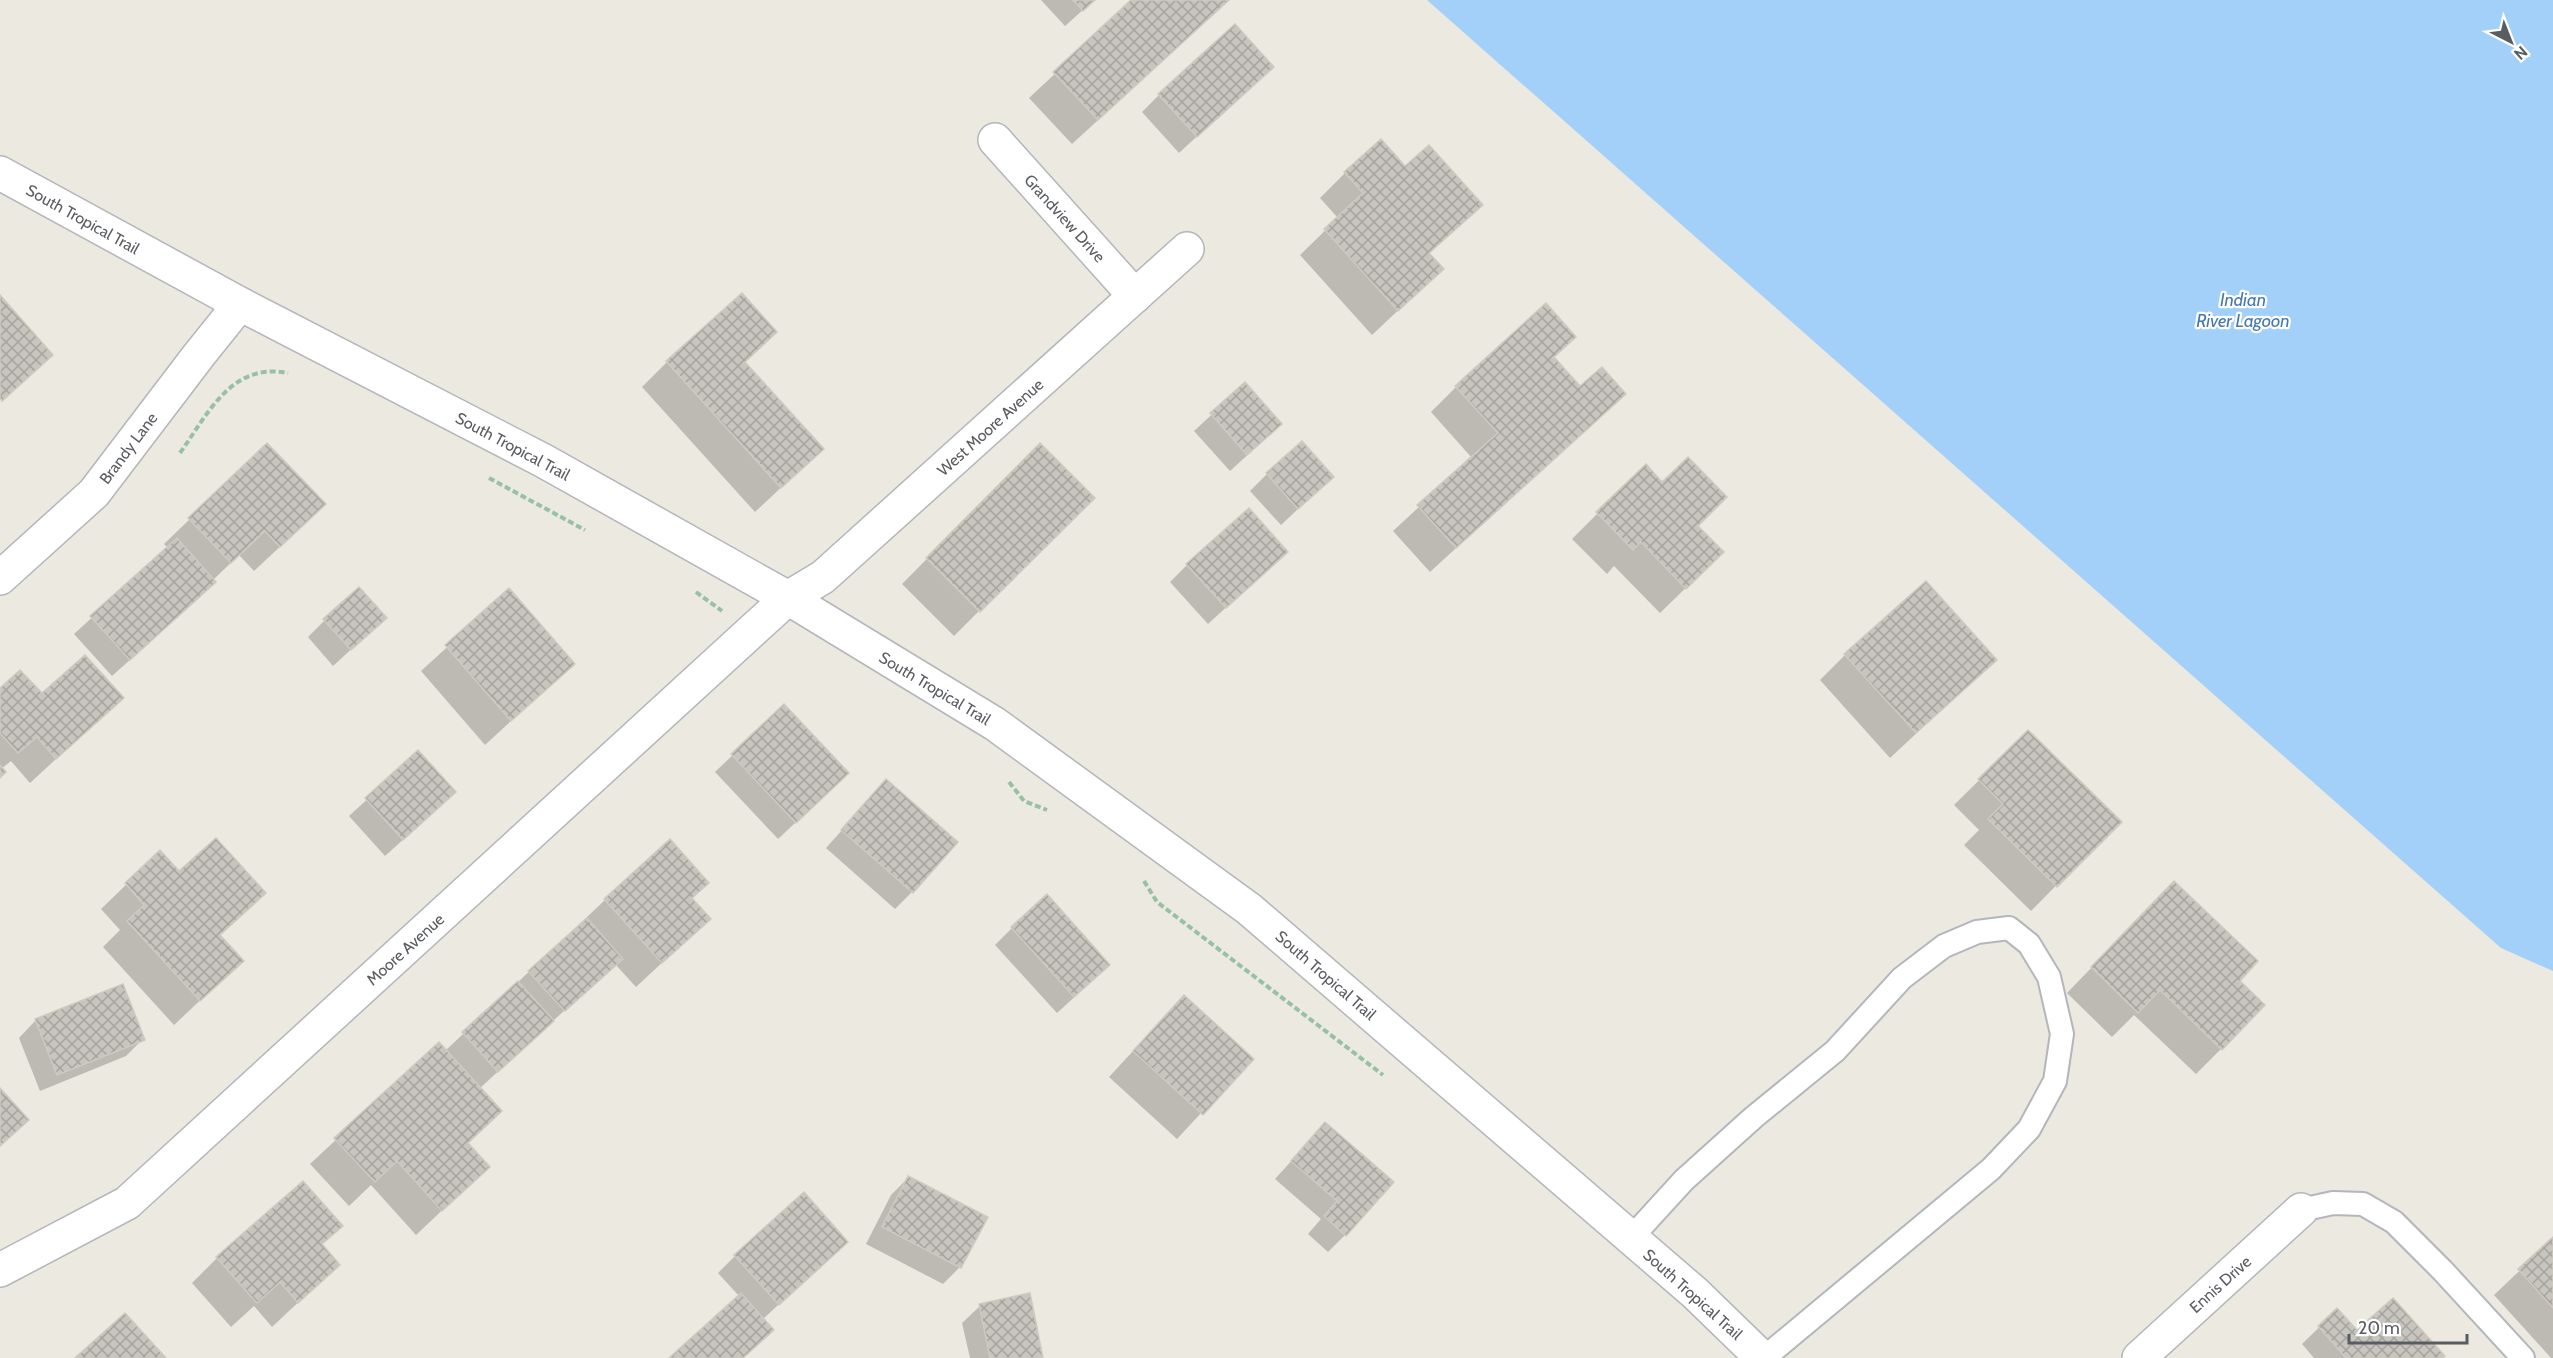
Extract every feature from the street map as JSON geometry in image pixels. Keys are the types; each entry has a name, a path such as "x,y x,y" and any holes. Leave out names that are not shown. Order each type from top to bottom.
{"street":[{"name":"Grandview Drive","path":"995,140 1136,296"},
{"name":"South Tropical Trail","path":"0,173 240,304 544,461 788,598 995,724 1249,909 1695,1293 1763,1358"},
{"name":"West Moore Avenue","path":"788,598 824,578 1187,249"},
{"name":"Brandy Lane","path":"0,578 94,493 240,304"},
{"name":"Moore Avenue","path":"0,1270 127,1203 788,598"},
{"name":"Ennis Drive","path":"2139,1358 2301,1210"}],"lane":[{"path":"1631,1238 1684,1180 1754,1117 1835,1051 1902,978 1944,946 1977,932 2009,928 2030,944 2049,977 2062,1034 2055,1081 2029,1130 1991,1169 1763,1358"},
{"path":"2301,1210 2333,1203 2363,1204 2394,1222 2443,1271 2523,1358"}],"path":[{"path":"180,453 226,389 251,375 272,370 292,374"},
{"path":"480,473 595,535"},
{"path":"688,587 723,612 755,628"},
{"path":"1007,780 1024,801 1039,808 1056,811"},
{"path":"1139,873 1157,902 1378,1074 1389,1077"}],"water":[{"name":"Indian River Lagoon","path":"1427,0 2553,0 2553,971 2501,948"}],"building":[{"path":"1073,0 1095,0 1083,11"},
{"path":"1131,0 1229,0 1098,120 1053,72"},
{"path":"1235,24 1274,67 1197,137 1158,94"},
{"path":"1381,139 1405,166 1429,145 1483,205 1429,253 1444,269 1398,311 1324,229 1363,193 1344,172"},
{"path":"742,293 777,332 745,362 824,449 781,488 666,361"},
{"path":"0,295 53,355 2,401 0,398"},
{"path":"1546,303 1576,337 1554,357 1580,386 1602,367 1626,394 1456,548 1417,505 1498,433 1455,386"},
{"path":"1245,382 1282,424 1247,455 1210,413"},
{"path":"1302,441 1334,477 1298,509 1266,473"},
{"path":"267,443 326,504 280,547 265,531 231,563 188,518"},
{"path":"1040,443 1095,498 980,612 926,558"},
{"path":"1688,457 1727,497 1698,526 1724,552 1686,589 1641,542 1633,550 1596,512 1646,464 1662,482"},
{"path":"1249,508 1288,552 1226,608 1186,564"},
{"path":"177,538 216,582 130,660 90,616"},
{"path":"1926,581 1997,660 1916,733 1844,654"},
{"path":"359,587 387,618 351,650 323,619"},
{"path":"509,588 575,664 511,721 445,645"},
{"path":"85,655 124,698 56,759 37,737 18,753 0,733 0,688 20,670 42,693"},
{"path":"784,704 849,773 796,823 731,754"},
{"path":"2028,730 2122,822 2057,887 1988,819 2003,804 1978,779"},
{"path":"418,750 456,792 403,840 365,798"},
{"path":"0,765 6,772 0,778"},
{"path":"886,779 958,842 913,893 841,830"},
{"path":"216,838 266,893 220,935 244,961 200,1001 127,921 144,905 125,883 160,850 179,871"},
{"path":"670,839 709,883 692,898 711,919 662,963 604,899"},
{"path":"2174,881 2258,961 2240,981 2265,1005 2222,1050 2160,990 2138,1013 2091,967"},
{"path":"1047,894 1110,965 1074,997 1011,927"},
{"path":"587,918 623,959 565,1011 528,971"},
{"path":"518,981 554,1021 498,1072 462,1032"},
{"path":"123,984 145,1040 57,1075 35,1019"},
{"path":"1184,995 1254,1059 1203,1115 1133,1051"},
{"path":"439,1042 502,1111 468,1143 490,1167 442,1211 397,1161 375,1182 334,1138"},
{"path":"0,1088 29,1120 0,1146"},
{"path":"1325,1122 1394,1182 1346,1236 1324,1216 1337,1201 1291,1161"},
{"path":"908,1176 988,1217 961,1268 882,1227"},
{"path":"303,1181 343,1226 322,1244 340,1265 298,1303 280,1282 257,1303 216,1257"},
{"path":"804,1192 848,1242 779,1305 734,1255"},
{"path":"2553,1237 2553,1308 2518,1269"},
{"path":"741,1293 774,1330 743,1358 669,1358"},
{"path":"1030,1293 1043,1358 990,1358 979,1304"},
{"path":"2393,1298 2445,1356 2442,1358 2346,1358 2318,1326 2337,1308 2357,1330"},
{"path":"125,1313 166,1358 75,1358"}]}
